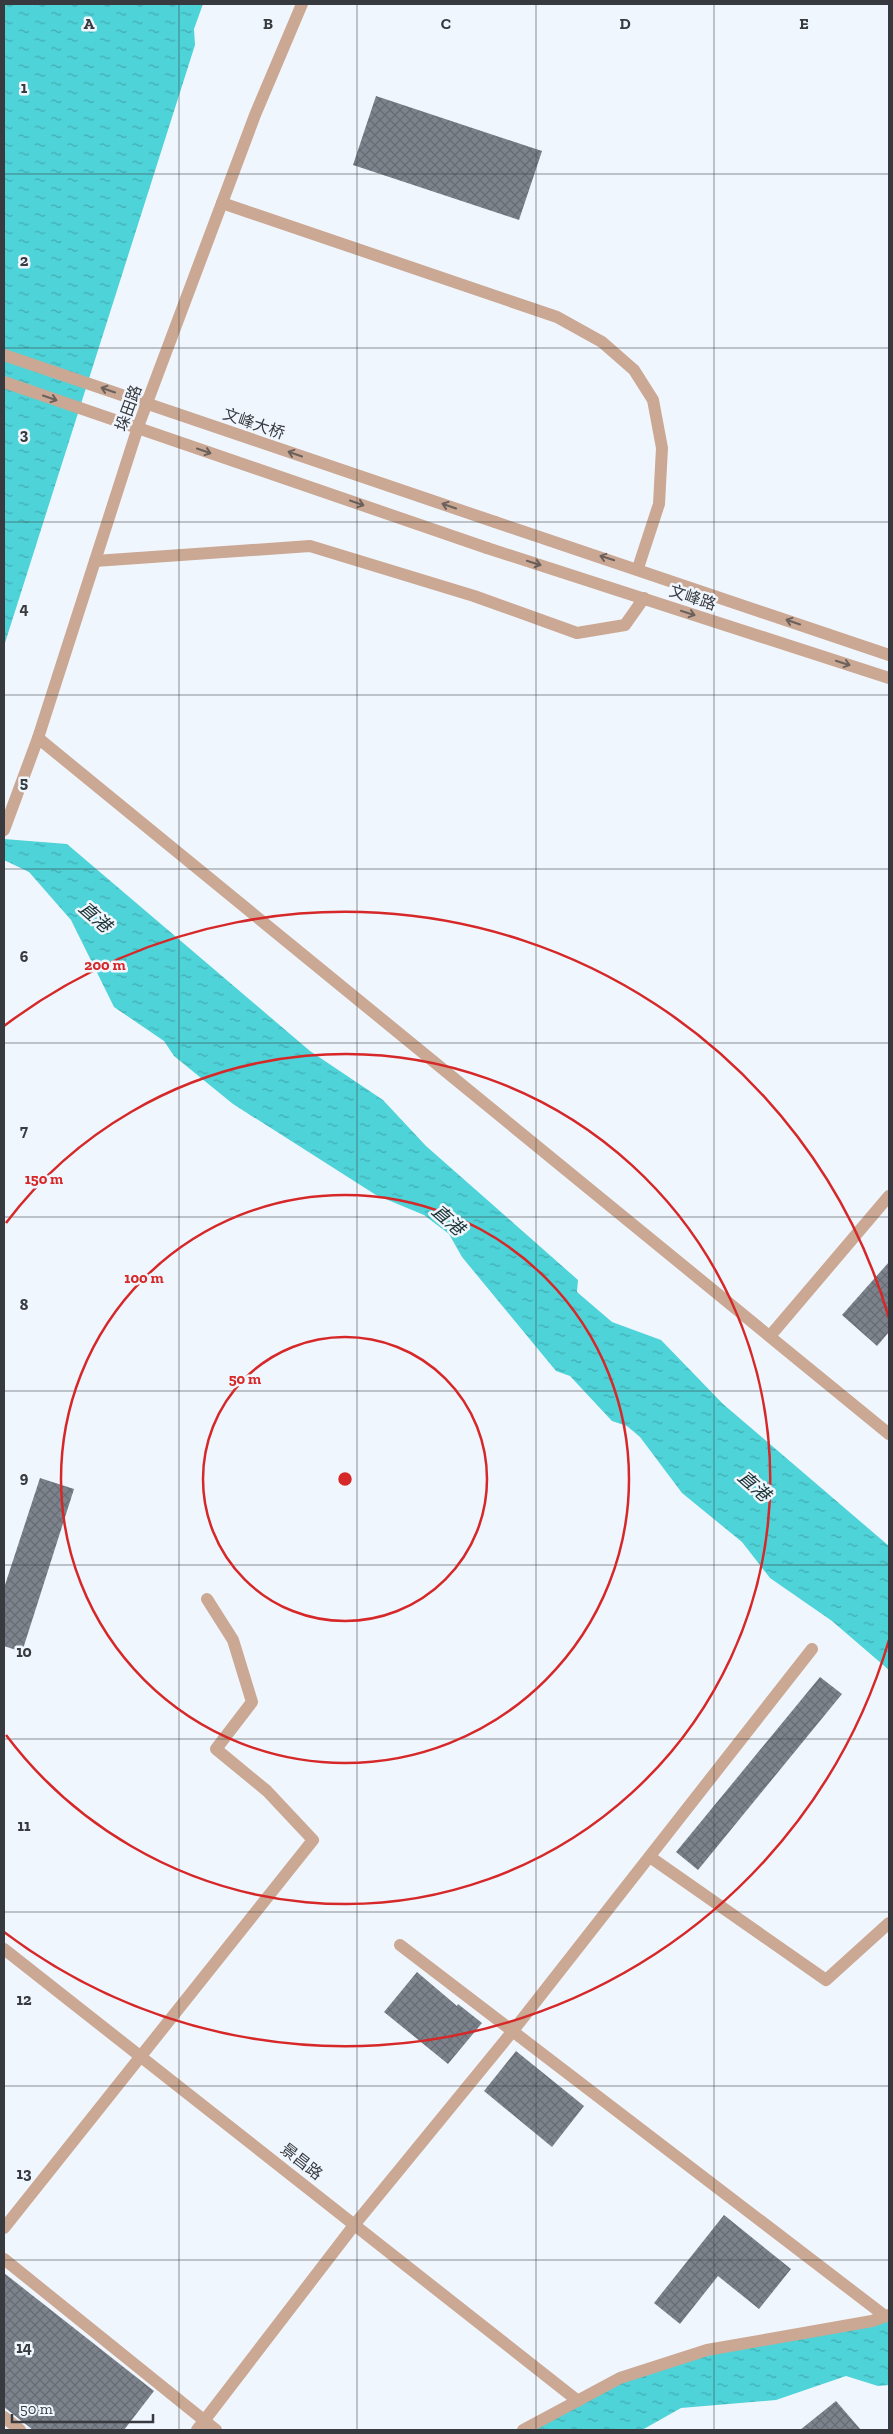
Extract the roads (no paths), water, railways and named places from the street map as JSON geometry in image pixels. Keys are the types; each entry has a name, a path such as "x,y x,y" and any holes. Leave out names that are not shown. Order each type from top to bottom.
{"street":[{"name":"垛田路","path":"4,830 38,738 139,424 255,115 302,4"},
{"path":"222,204 557,317 602,342 634,370 653,400 662,448 659,504 638,568"},
{"name":"文峰大桥","path":"4,355 495,522"},
{"name":"文峰路","path":"4,382 487,548 889,678"},
{"name":"文峰路","path":"495,522 638,568 889,655"},
{"path":"95,561 310,546 474,596 577,633 625,625 644,598"},
{"path":"38,738 889,1434"},
{"path":"770,1336 889,1196"},
{"path":"4,2228 313,1840 267,1791 216,1749 252,1702 233,1640 207,1600"},
{"path":"201,2426 356,2224 512,2032 812,1650"},
{"path":"650,1857 826,1980 889,1923"},
{"path":"400,1945 887,2316"},
{"name":"景昌路","path":"4,1949 356,2224 578,2401"},
{"path":"4,2259 201,2426 216,2430"},
{"path":"523,2430 620,2378 707,2350 872,2321 887,2316"},
{"path":"4,2417 20,2430"}],"water":[{"path":"4,4 203,4 194,29 195,45 4,646"},
{"name":"直港","path":"4,839 67,844 310,1051 383,1100 426,1146 578,1280 577,1292 612,1322 661,1340 723,1404 889,1546 889,1670 832,1621 770,1578 742,1542 682,1493 640,1437 627,1426 612,1421 570,1376 556,1371 462,1257 449,1234 424,1215 376,1195 233,1104 174,1056 164,1041 114,1007 71,920 29,872 4,860"},
{"path":"889,2315 889,2385 878,2386 846,2376 776,2400 681,2408 642,2430 523,2430 620,2378 707,2350"}]}
